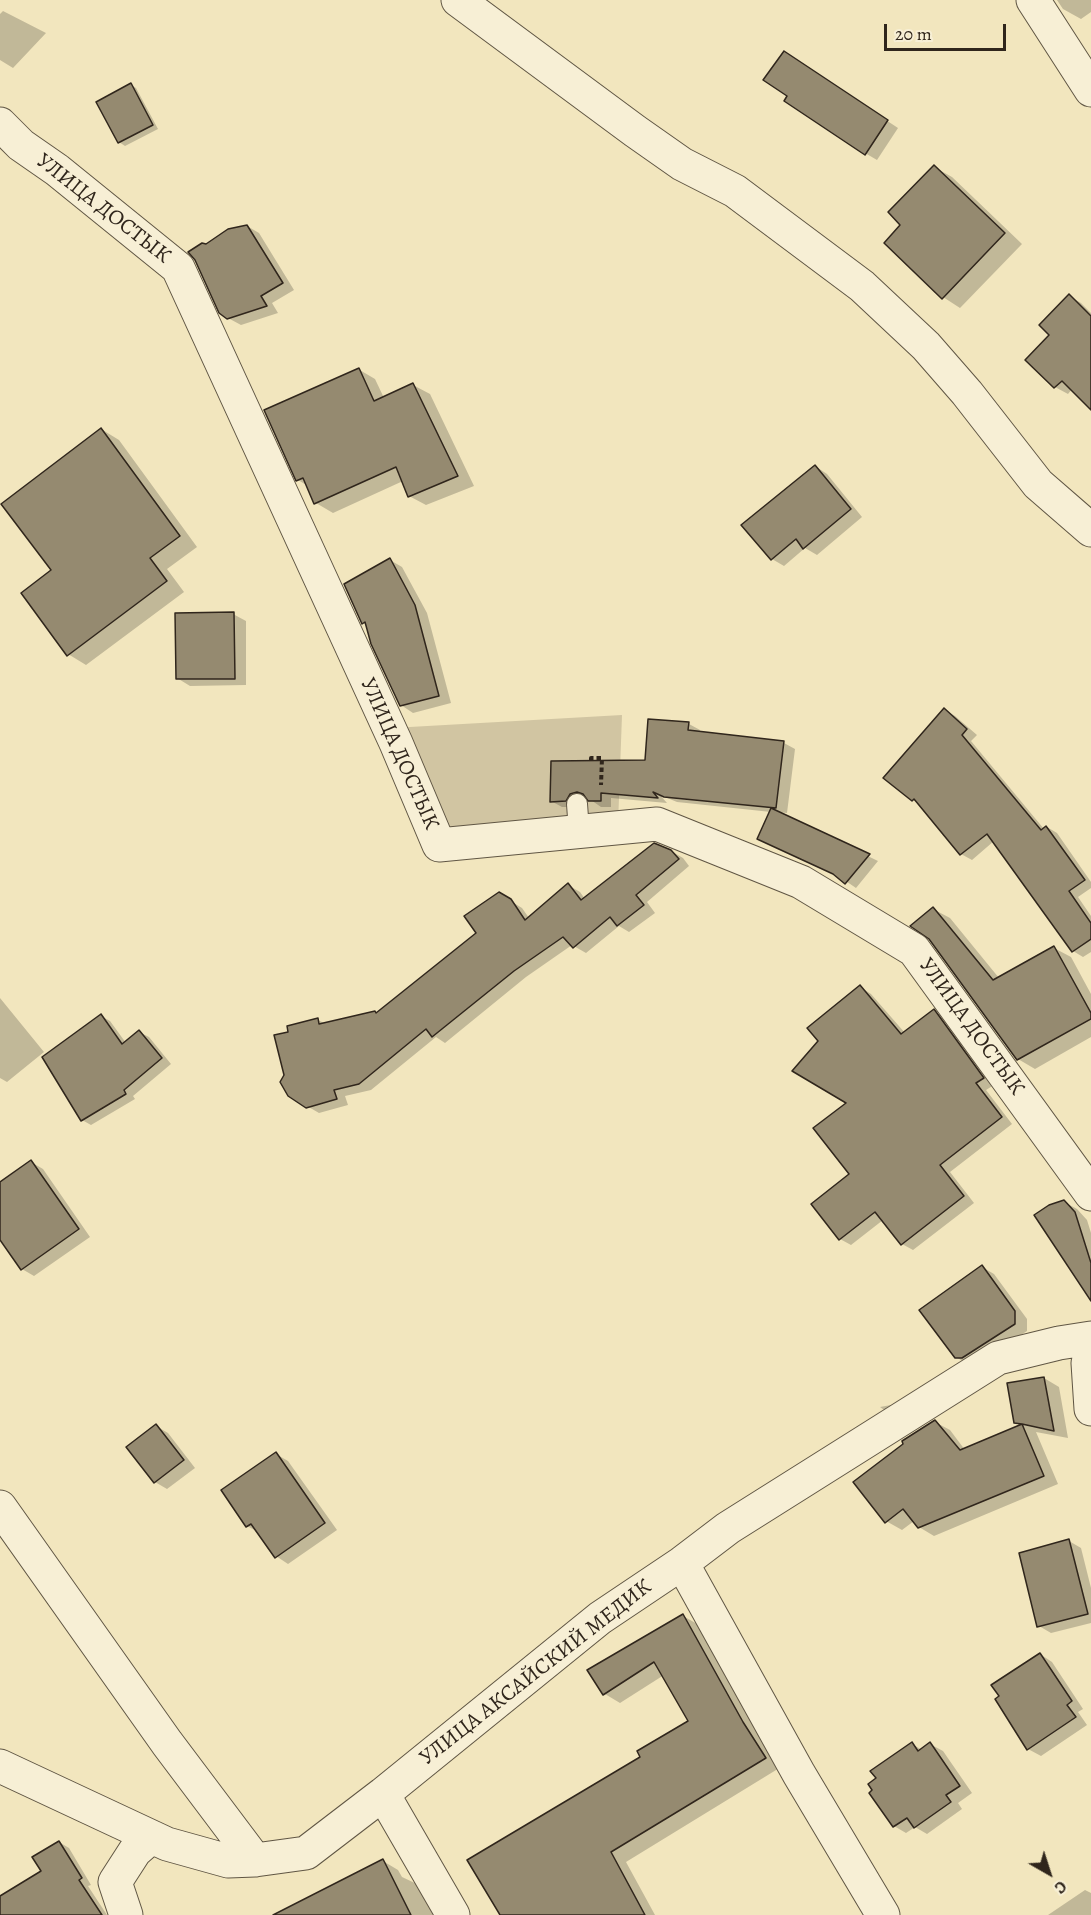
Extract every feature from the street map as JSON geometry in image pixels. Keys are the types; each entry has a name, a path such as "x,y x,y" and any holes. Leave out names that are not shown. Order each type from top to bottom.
{"street":[{"path":"458,0 635,131 682,164 735,191 862,286 926,346 967,393 1038,484 1091,530"},
{"path":"1033,0 1091,90"},
{"name":"УЛИЦА ДОСТЫК","path":"0,123 21,145 57,170 178,268 396,743 439,845 578,818 657,824 801,882 914,950 1091,1194"},
{"name":"УЛИЦА АКСАЙСКИЙ МЕДИК","path":"0,1766 167,1844 228,1861 306,1853 383,1794 600,1618 682,1563 728,1528 998,1358 1059,1342 1091,1338"},
{"path":"1091,1354 1088,1363 1091,1410"},
{"path":"0,1507 167,1743 255,1860"},
{"path":"682,1563 799,1774 883,1915"},
{"path":"383,1794 453,1915"},
{"path":"126,1915 115,1882 135,1851 151,1837"}],"shaded area":[{"path":"622,715 618,825 440,842 392,728"}],"building":[{"path":"784,51 888,120 865,155 784,101 787,96 763,80"},
{"path":"131,83 153,125 118,143 96,102"},
{"path":"934,165 1005,233 942,299 884,243 900,225 888,212"},
{"path":"247,225 283,283 261,296 267,306 227,319 219,313 195,260 188,252 202,243 206,244 228,229"},
{"path":"1069,294 1091,316 1091,410 1062,381 1054,388 1025,360 1049,335 1039,325"},
{"path":"359,368 374,401 413,383 458,476 408,497 396,467 314,504 303,478 296,481 264,410"},
{"path":"101,428 180,536 150,558 167,581 67,656 21,593 51,570 1,504"},
{"path":"815,465 851,509 803,549 796,539 771,560 741,525"},
{"path":"390,558 415,605 439,696 400,706 371,644 365,622 362,624 344,584"},
{"path":"234,612 235,679 176,679 175,613"},
{"path":"944,708 967,729 962,735 1041,830 1046,826 1085,880 1069,891 1091,923 1091,939 1072,952 987,834 960,855 914,799 912,801 883,778"},
{"path":"648,719 689,722 688,730 784,741 776,808 664,797 653,792 658,798 601,793 601,801 588,801 583,794 577,792 570,794 566,801 550,802 551,761 645,760"},
{"path":"771,808 870,854 845,884 833,874 757,839"},
{"path":"654,843 671,850 679,859 636,895 644,905 617,926 610,917 573,948 563,937 514,971 432,1037 426,1029 359,1084 334,1090 337,1099 306,1108 288,1096 280,1082 284,1075 274,1035 288,1032 287,1026 318,1018 319,1024 375,1011 376,1013 476,933 464,916 499,892 511,899 525,920 568,883 581,900"},
{"path":"933,907 993,980 1054,946 1091,1013 1091,1019 1017,1060 929,939 910,926"},
{"path":"860,985 901,1034 934,1009 984,1078 976,1083 1002,1117 940,1165 964,1196 901,1245 875,1212 839,1240 811,1204 849,1174 813,1128 846,1103 792,1071 818,1041 807,1028"},
{"path":"101,1014 122,1044 139,1030 162,1058 124,1090 126,1094 81,1121 42,1057"},
{"path":"31,1160 79,1229 21,1270 0,1240 0,1182"},
{"path":"1064,1200 1075,1212 1091,1263 1091,1301 1034,1215 1049,1205"},
{"path":"982,1265 1015,1311 1015,1324 962,1358 955,1358 919,1310"},
{"path":"1044,1377 1054,1431 1014,1423 1007,1383"},
{"path":"935,1420 960,1450 1022,1424 1044,1476 918,1528 903,1509 885,1523 853,1482 903,1444 902,1441"},
{"path":"156,1424 184,1460 154,1483 126,1447"},
{"path":"276,1452 325,1523 275,1558 251,1524 246,1527 221,1490"},
{"path":"1069,1539 1088,1614 1037,1627 1019,1553"},
{"path":"683,1614 743,1722 766,1758 611,1852 645,1915 500,1915 467,1860 640,1757 637,1751 688,1721 654,1662 603,1695 587,1670"},
{"path":"1040,1653 1072,1701 1067,1705 1076,1717 1027,1750 995,1699 999,1696 991,1685"},
{"path":"912,1742 918,1751 930,1742 960,1786 946,1795 951,1802 914,1828 907,1818 893,1827 869,1793 872,1790 868,1784 876,1778 870,1771"},
{"path":"59,1841 82,1878 79,1880 102,1915 0,1915 0,1896 41,1871 32,1857"},
{"path":"383,1859 411,1915 273,1915"}]}
